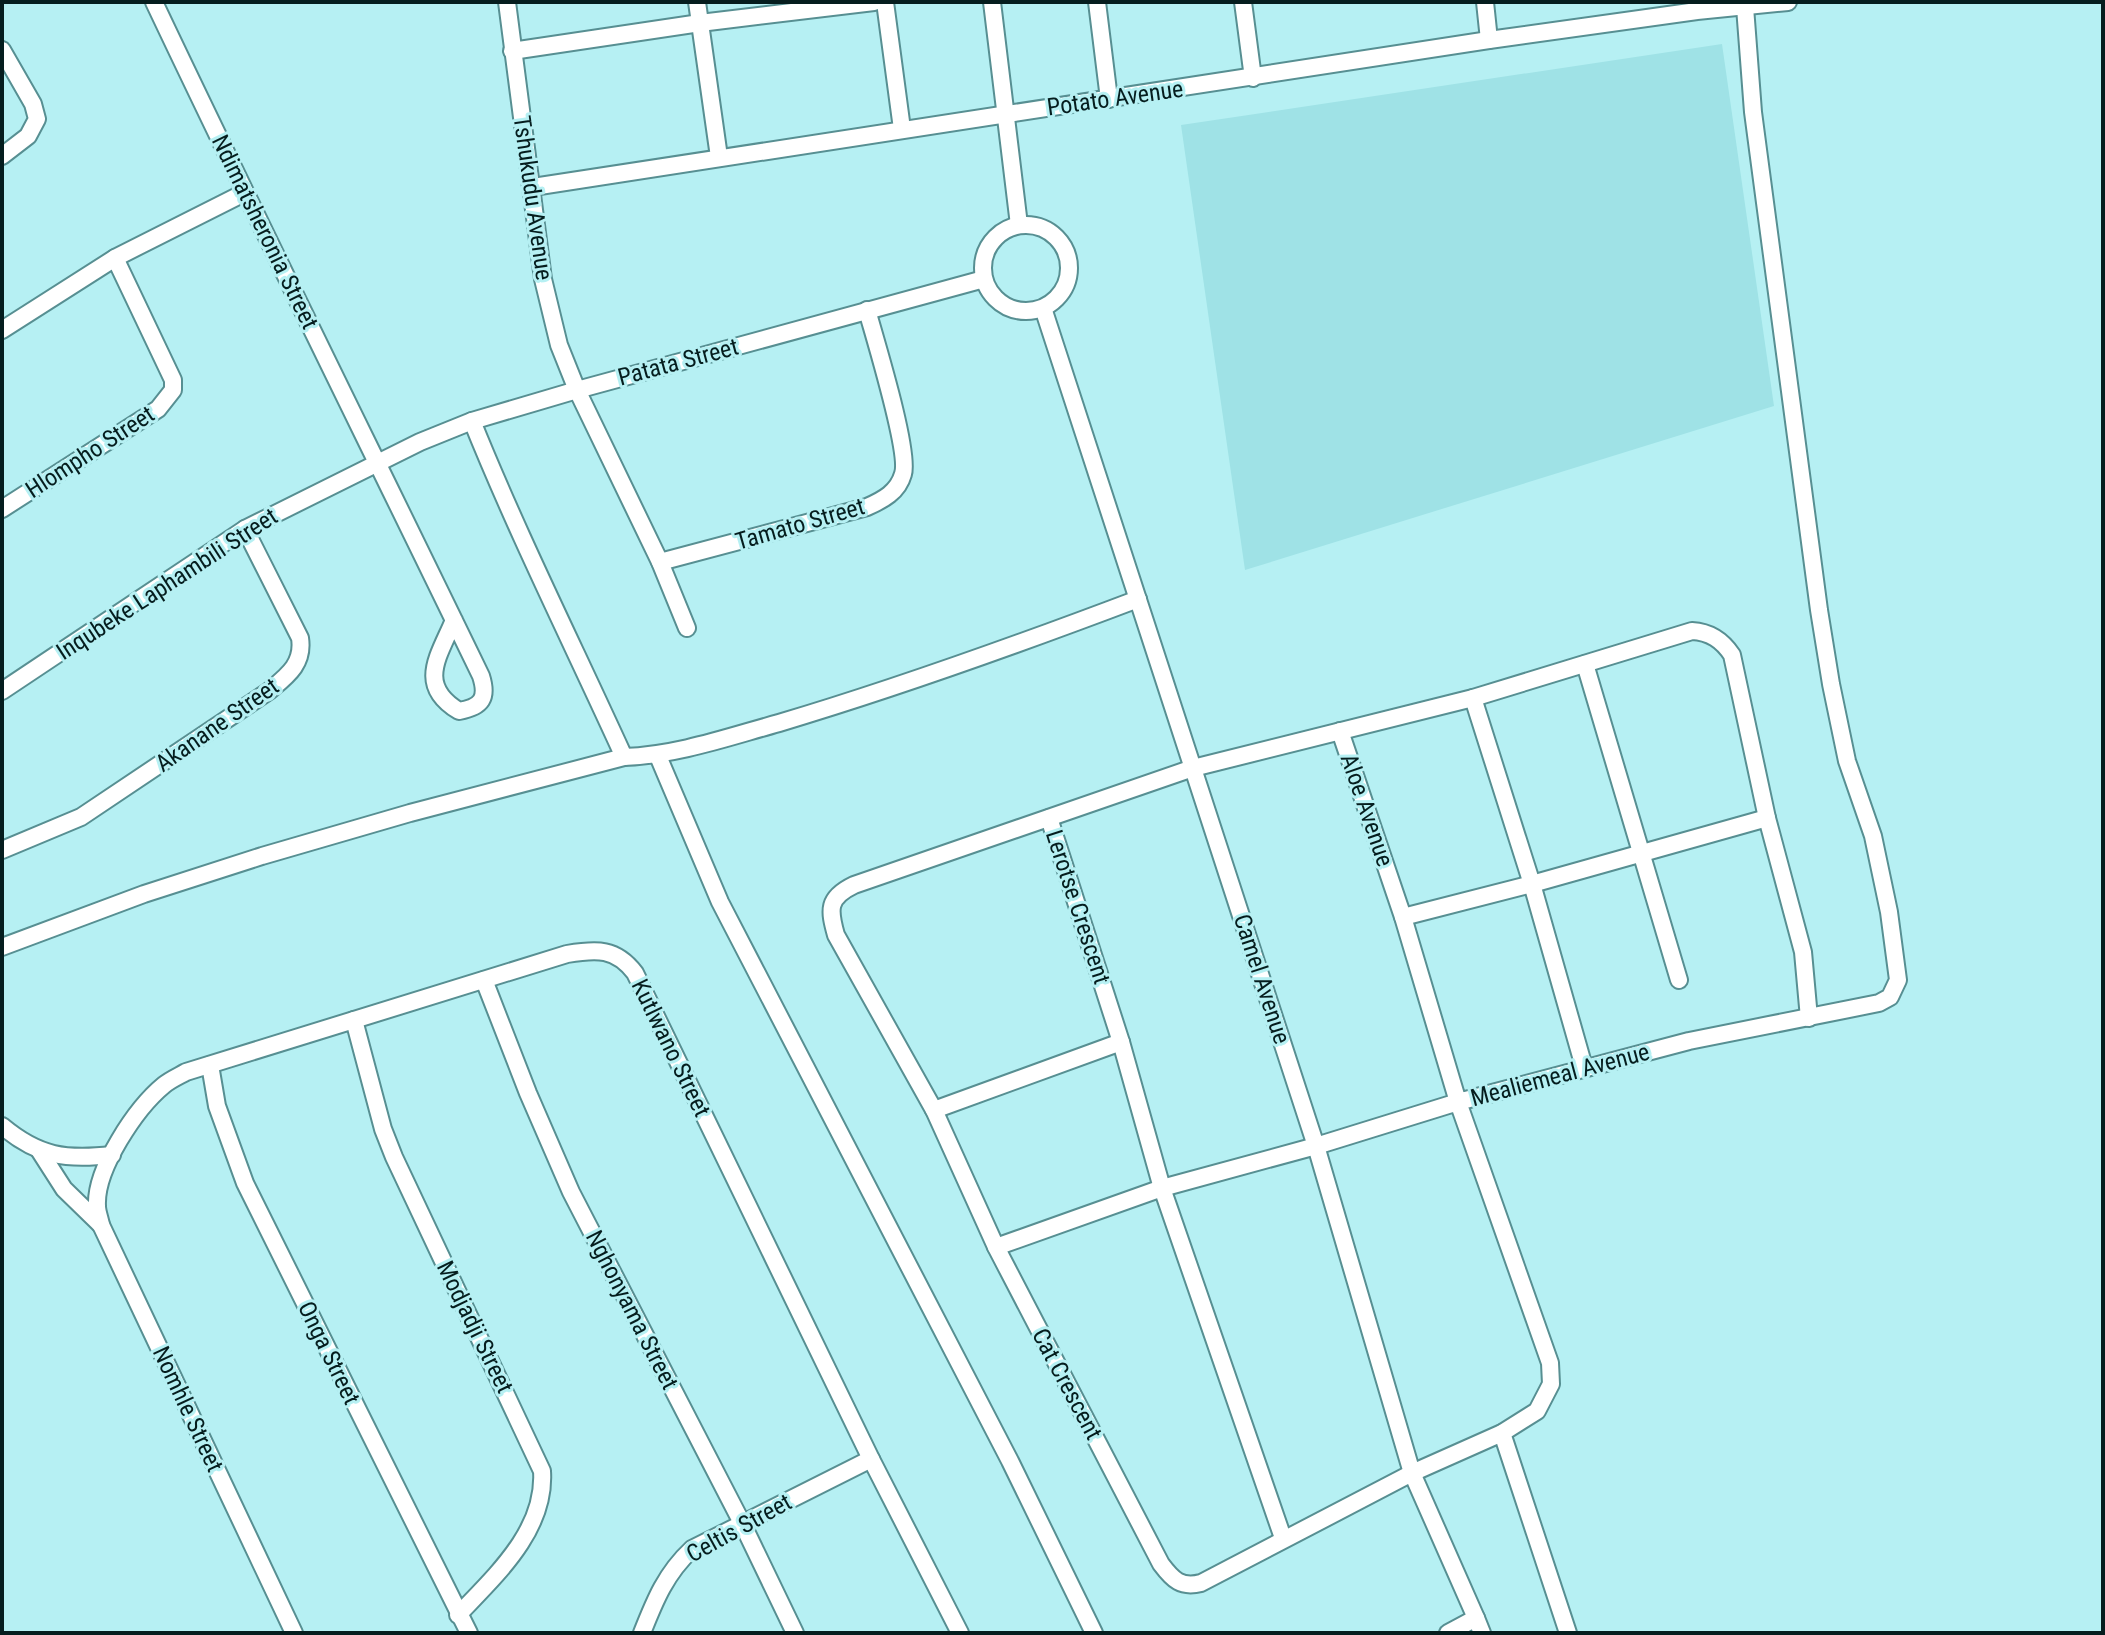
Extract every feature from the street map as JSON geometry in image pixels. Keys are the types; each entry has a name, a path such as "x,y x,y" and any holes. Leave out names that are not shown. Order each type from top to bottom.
{"street":[{"name":"Ndimatsheronia Street","path":"154,2 244,193 378,461 454,620 485,690 481,702 471,709 459,711 440,697 434,685 433,671 454,620"},
{"name":"Tshukudu Avenue","path":"507,2 549,312 577,390"},
{"path":"697,2 719,157"},
{"path":"512,51 700,23 874,2"},
{"path":"885,2 902,129"},
{"path":"992,2 1019,225"},
{"path":"1097,2 1109,99"},
{"path":"1243,2 1253,78"},
{"path":"1485,2 1489,40"},
{"name":"Potato Avenue","path":"533,187 1698,7 1745,7 1788,2"},
{"name":"Mealiemeal Avenue","path":"1316,1146 1584,1067 1689,1041 1886,1000 1894,990 1897,970 1881,871 1847,761 1819,610 1753,112 1745,7"},
{"path":"2,50 33,104 37,119 28,136 2,156"},
{"path":"2,330 115,258 244,193"},
{"path":"1019,225 1033,225 1047,230 1066,251 1070,265 1062,293 1043,308 1026,312 999,302 989,292 984,279 982,264 993,239 1019,225"},
{"name":"Hlompho Street","path":"2,509 158,409 173,390 173,380 115,258"},
{"name":"Patata Street","path":"378,461 472,421 984,279"},
{"name":"Camel Avenue","path":"1043,308 1316,1146 1412,1473 1479,1625 1448,1633"},
{"name":"Tamato Street","path":"660,562 857,510 886,498 897,487 904,474 902,444 867,310"},
{"path":"577,390 660,562 687,628"},
{"path":"472,421 534,565 553,599 624,757"},
{"name":"Inqubeke Laphambili Street","path":"2,691 245,529 378,461"},
{"name":"Akanane Street","path":"2,850 81,817 269,691 294,669 300,659 300,638 245,529"},
{"path":"2,947 144,894 410,813 624,757 658,756 836,707 1020,644 1138,599"},
{"name":"Aloe Avenue","path":"1412,1473 1502,1433 1537,1411 1551,1384 1550,1363 1458,1102 1403,917 1340,731 1473,698 1692,631 1710,634 1732,655 1767,818 1803,952 1809,1018"},
{"path":"1585,664 1679,980"},
{"path":"1473,698 1532,884 1584,1067"},
{"path":"1049,818 1193,768 1340,731"},
{"path":"658,756 720,902 1010,1461 1094,1633"},
{"name":"Lerotse Crescent","path":"996,1247 934,1110 847,957 831,911 833,901 842,891 854,885 1049,818 1121,1042 1162,1188 1283,1538"},
{"path":"1403,917 1767,818"},
{"name":"Kutlwano Street","path":"100,1182 112,1155 137,1115 165,1083 186,1072 567,954 587,951 624,958 635,973 871,1459 960,1633"},
{"name":"Nghonyama Street","path":"484,980 571,1192 742,1523 795,1633"},
{"name":"Modjadji Street","path":"354,1020 383,1129 394,1157 542,1471 544,1490 531,1527 498,1573 458,1615"},
{"path":"934,1110 1121,1042"},
{"name":"Onga Street","path":"210,1065 217,1106 245,1183 469,1633"},
{"path":"2,1126 38,1150 66,1158 112,1155"},
{"path":"996,1247 1162,1188 1316,1146"},
{"path":"38,1150 64,1189 101,1225"},
{"name":"Nomhle Street","path":"100,1182 97,1206 101,1225 294,1633"},
{"name":"Cat Crescent","path":"996,1247 1161,1564 1172,1578 1190,1586 1201,1583 1412,1473"},
{"path":"1502,1433 1568,1633"},
{"name":"Celtis Street","path":"642,1633 660,1589 675,1564 692,1549 871,1459"}],"shaded area":[{"path":"1722,44 1774,406 1245,570 1181,125"}]}
